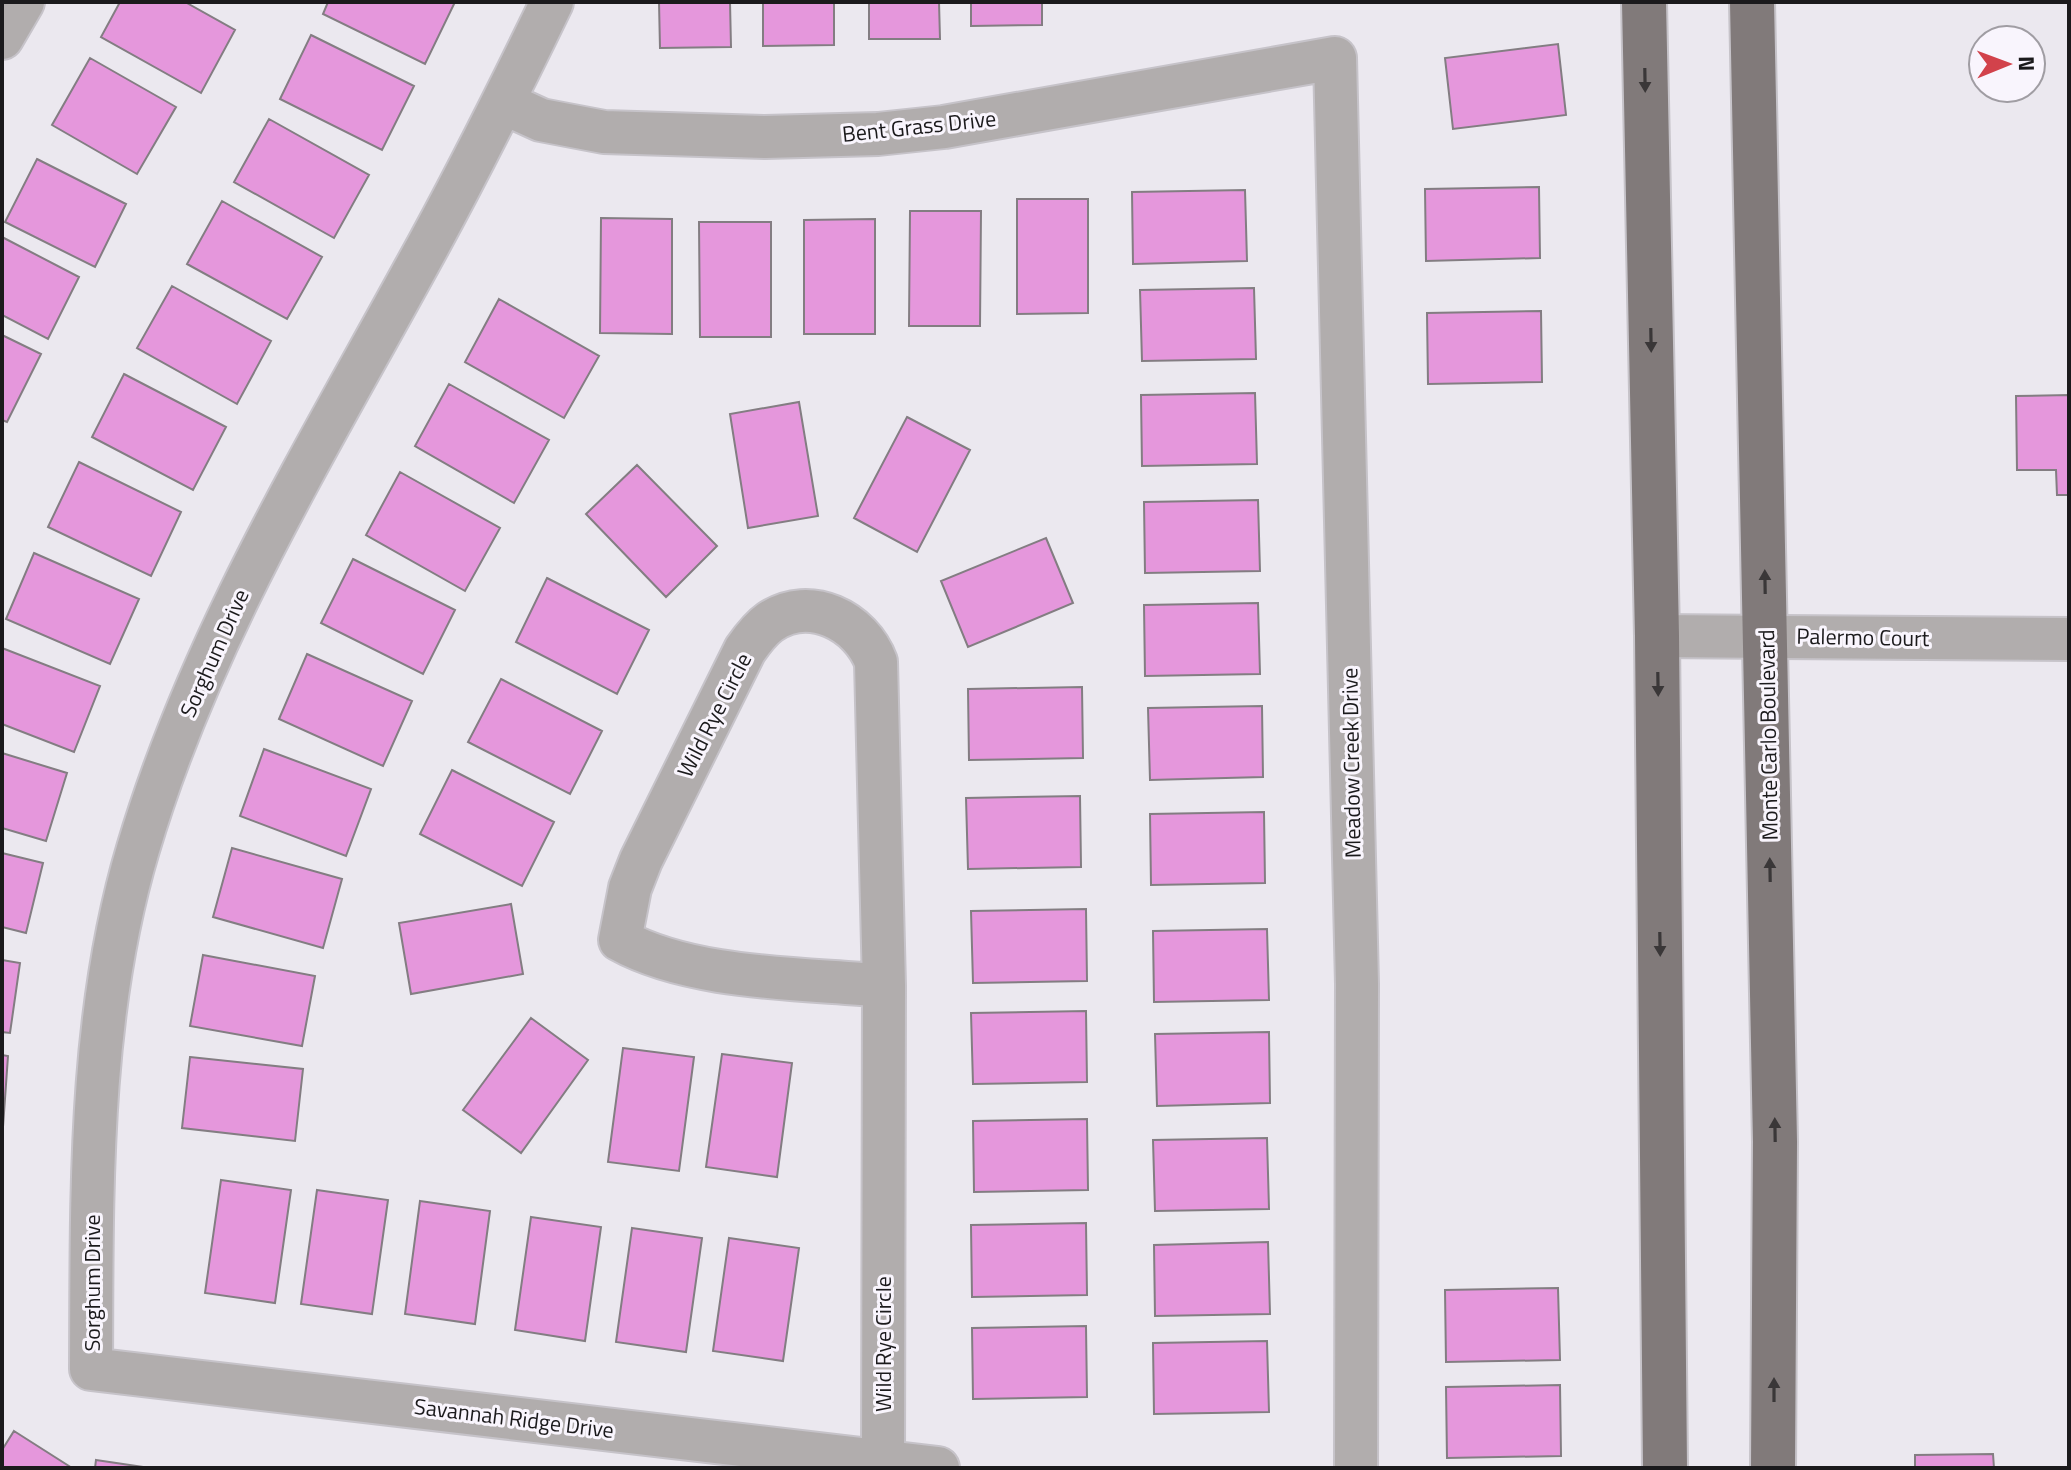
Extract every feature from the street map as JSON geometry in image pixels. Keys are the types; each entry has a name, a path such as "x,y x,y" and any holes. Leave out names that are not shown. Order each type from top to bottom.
{"main road":[{"path":"1644,2 1657,636 1665,1468"},
{"name":"Monte Carlo Boulevard","path":"1752,2 1775,1142 1773,1468"}],"street":[{"path":"2,38 23,2"},
{"name":"Sorghum Drive","path":"91,1369 95,1103 118,931 138,851 194,693 231,612 306,465 504,103 552,2"},
{"name":"Bent Grass Drive","path":"504,103 541,120 604,132 765,137 878,134 944,127 1335,58"},
{"name":"Meadow Creek Drive","path":"1335,58 1357,984 1356,1468"},
{"name":"Wild Rye Circle","path":"883,1462 884,986 876,662 870,645 842,620 808,611 789,614 770,622 745,650 641,860 630,888 620,940 647,955 683,965 884,986"},
{"name":"Palermo Court","path":"1657,636 2069,639"},
{"name":"Savannah Ridge Drive","path":"91,1369 938,1468"}],"building":[{"path":"120,2 185,2 235,30 201,93 101,37"},
{"path":"328,2 455,2 425,64 323,14"},
{"path":"659,2 730,2 731,47 660,48"},
{"path":"763,2 834,2 834,45 763,46"},
{"path":"869,2 939,2 940,39 869,39"},
{"path":"971,2 1042,2 1042,25 971,26"},
{"path":"311,35 414,86 382,150 280,99"},
{"path":"1558,44 1566,115 1453,129 1445,58"},
{"path":"90,58 176,107 137,174 52,125"},
{"path":"269,119 369,175 334,238 234,182"},
{"path":"37,159 126,204 95,267 5,222"},
{"path":"1539,187 1540,258 1426,261 1425,189"},
{"path":"1245,190 1247,261 1133,264 1132,192"},
{"path":"1017,199 1088,199 1088,313 1017,314"},
{"path":"222,201 322,257 287,319 187,264"},
{"path":"910,211 981,211 980,326 909,326"},
{"path":"601,218 672,219 672,334 600,333"},
{"path":"875,219 875,334 804,334 804,220"},
{"path":"699,222 771,222 771,337 700,337"},
{"path":"2,237 79,277 48,339 2,315"},
{"path":"172,286 271,341 237,404 137,348"},
{"path":"1254,288 1256,359 1142,361 1140,290"},
{"path":"499,299 599,356 564,418 465,362"},
{"path":"1541,311 1542,382 1428,384 1427,313"},
{"path":"2,335 41,354 7,422 2,420"},
{"path":"124,374 226,427 193,490 92,437"},
{"path":"449,384 549,440 514,503 415,446"},
{"path":"1255,393 1257,464 1142,466 1141,395"},
{"path":"2069,395 2069,495 2057,495 2056,470 2017,470 2016,396"},
{"path":"799,402 818,516 748,528 730,414"},
{"path":"907,417 970,450 917,552 854,518"},
{"path":"79,462 181,512 151,576 48,527"},
{"path":"637,465 717,546 666,597 586,514"},
{"path":"400,472 500,528 465,591 366,535"},
{"path":"1258,500 1260,571 1145,573 1144,502"},
{"path":"1046,538 1073,603 968,647 941,581"},
{"path":"34,553 139,599 110,664 6,619"},
{"path":"353,559 455,610 423,674 321,623"},
{"path":"547,578 649,630 617,694 516,642"},
{"path":"1258,603 1260,674 1145,676 1144,605"},
{"path":"2,648 100,686 74,752 2,724"},
{"path":"307,654 412,701 383,766 279,719"},
{"path":"501,679 602,731 570,794 468,742"},
{"path":"1082,687 1083,758 969,760 968,689"},
{"path":"1262,706 1263,777 1150,780 1148,708"},
{"path":"264,749 371,789 346,856 240,816"},
{"path":"2,753 67,773 46,841 2,828"},
{"path":"452,770 554,822 522,886 420,834"},
{"path":"1080,796 1081,867 968,869 966,798"},
{"path":"1264,812 1265,883 1151,885 1150,814"},
{"path":"232,848 342,879 323,948 213,917"},
{"path":"2,853 43,863 26,933 2,927"},
{"path":"511,904 523,974 411,994 399,923"},
{"path":"1086,909 1087,981 973,983 971,911"},
{"path":"1267,929 1269,1000 1154,1002 1153,931"},
{"path":"203,955 315,976 302,1046 190,1026"},
{"path":"2,960 20,963 10,1033 2,1032"},
{"path":"1086,1011 1087,1082 973,1084 971,1013"},
{"path":"531,1018 588,1060 521,1153 463,1110"},
{"path":"1269,1032 1270,1103 1157,1106 1155,1034"},
{"path":"623,1048 694,1057 679,1171 608,1162"},
{"path":"722,1054 792,1063 777,1177 706,1167"},
{"path":"2,1055 8,1056 3,1127 2,1127"},
{"path":"190,1057 303,1069 295,1141 182,1128"},
{"path":"1087,1119 1088,1190 974,1192 973,1121"},
{"path":"1267,1138 1269,1209 1155,1211 1153,1140"},
{"path":"3,1153 3,1224 2,1224"},
{"path":"221,1180 291,1190 275,1303 205,1293"},
{"path":"317,1190 388,1200 372,1314 301,1304"},
{"path":"420,1201 490,1211 475,1324 405,1314"},
{"path":"531,1217 601,1227 585,1341 515,1330"},
{"path":"1086,1223 1087,1295 972,1297 971,1225"},
{"path":"632,1228 702,1238 686,1352 616,1342"},
{"path":"729,1238 799,1248 783,1361 713,1351"},
{"path":"1268,1242 1270,1314 1155,1316 1154,1245"},
{"path":"1558,1288 1560,1360 1446,1362 1445,1290"},
{"path":"1086,1326 1087,1397 973,1399 972,1328"},
{"path":"1267,1341 1269,1412 1154,1414 1153,1343"},
{"path":"1560,1385 1561,1456 1447,1458 1446,1387"},
{"path":"14,1431 72,1468 2,1468 2,1450"},
{"path":"1993,1454 1994,1468 1915,1468 1915,1455"},
{"path":"96,1460 150,1468 95,1468"}]}
